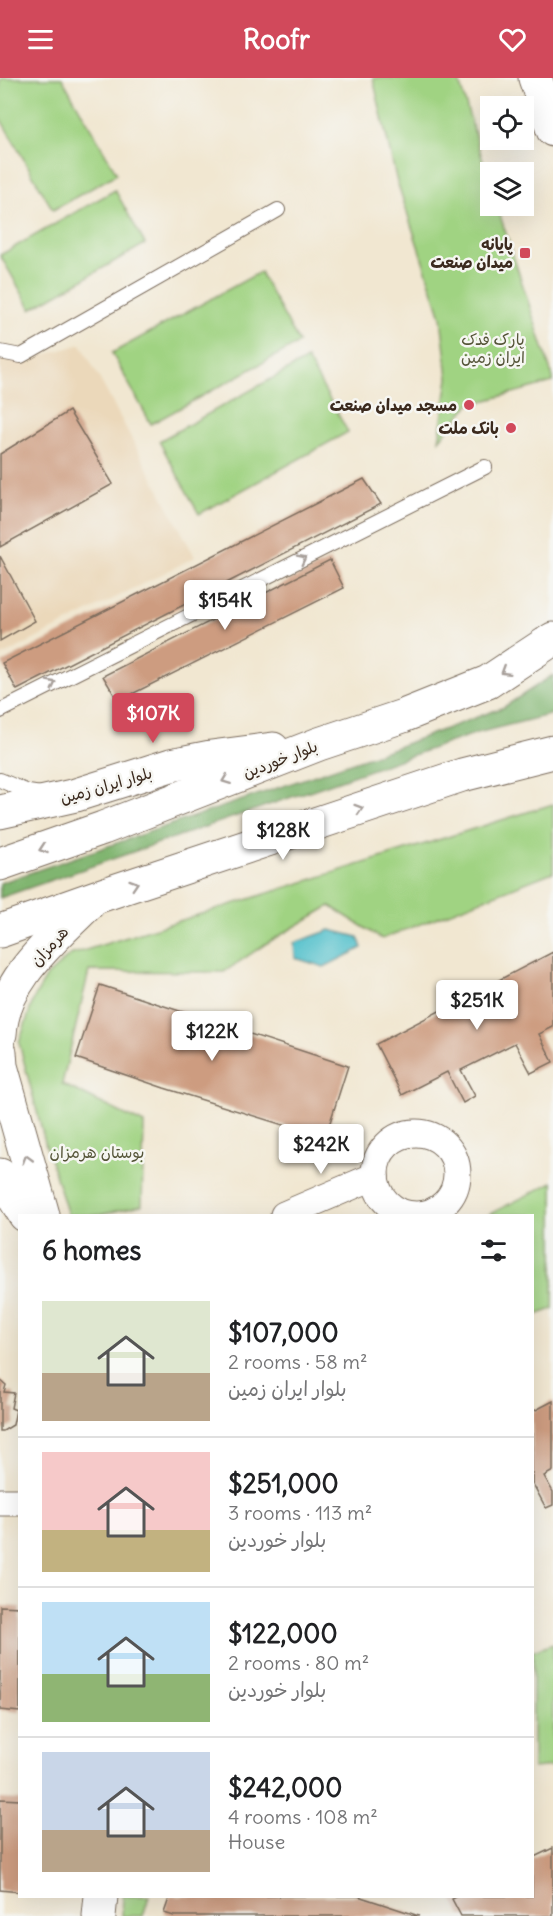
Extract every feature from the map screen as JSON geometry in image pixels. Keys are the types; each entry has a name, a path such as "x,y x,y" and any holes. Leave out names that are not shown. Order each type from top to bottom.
{"main road":[{"path":"535,78 553,130"},
{"name":"بلوار خوردین","path":"0,864 103,828 319,744 403,716 488,682 553,639"},
{"name":"بلوار ایران زمین","path":"0,812 76,795 171,765 210,757 319,744"},
{"path":"0,931 462,775 547,754"},
{"name":"هرمزان","path":"0,1035 5,1007 12,988 40,953 96,897"},
{"path":"0,1052 1,1066 43,1214"},
{"path":"0,1175 24,1214"},
{"path":"99,1916 101,1898"}],"street":[{"path":"408,1214 379,1210 385,1201 378,1189 375,1176 377,1162 383,1150 393,1140 405,1134 419,1133 433,1136 445,1143 453,1154 457,1167 458,1180 446,1204 425,1214"},
{"path":"286,1214 375,1176"},
{"path":"0,1502 18,1502"}],"lane":[{"path":"0,352 21,356 278,210"},
{"path":"0,711 484,467"},
{"path":"0,780 28,792 45,795 76,795"}],"shaded area":[{"path":"81,344 195,557 0,657 0,356 28,360"}],"green space":[{"path":"4,78 62,78 117,174 53,210 0,118 0,80"},
{"name":"پارک فدک ایران زمین","path":"373,78 458,78 483,162 480,162 480,216 500,216 553,378 553,382 469,405 439,440 448,378 441,317 396,178"},
{"path":"115,190 145,244 31,309 0,255"},
{"path":"260,272 299,343 151,424 112,353"},
{"path":"307,359 348,432 199,514 159,441"},
{"path":"553,675 553,714 477,733 0,898 0,883 397,747 504,707"},
{"name":"بوستان هرمزان","path":"553,804 553,872 382,939 330,906 267,943 224,972 89,971 62,1084 144,1124 142,1205 103,1214 68,1214 46,1146 19,1043 34,998 47,976 70,955"},
{"path":"553,1182 553,1309 534,1316 534,1214 490,1214"},
{"path":"553,1644 553,1766 534,1768 534,1651"},
{"path":"123,1898 148,1898 143,1916 122,1916"}],"water":[{"path":"330,930 358,937 362,948 324,967 295,958 294,943"}],"building":[{"path":"69,411 113,484 0,547 0,454"},
{"path":"364,479 381,504 17,690 2,663"},
{"path":"0,556 35,621 0,641"},
{"path":"330,560 344,588 118,701 103,676"},
{"path":"553,952 553,1027 539,1034 553,1062 531,1073 515,1043 461,1070 475,1096 463,1103 447,1072 402,1095 376,1044"},
{"path":"100,985 348,1066 325,1138 76,1058"},
{"path":"0,1380 6,1385 4,1392 14,1393 11,1408 16,1410 13,1425 3,1431 0,1431"},
{"path":"553,1401 553,1471 544,1476 553,1492 553,1505 546,1508 534,1486 534,1411"},
{"path":"0,1606 18,1607 18,1712 0,1710"},
{"path":"0,1799 18,1800 18,1892 0,1890"},
{"path":"553,1848 553,1916 461,1916 452,1899 454,1898 534,1898 534,1857"},
{"path":"169,1898 364,1898 419,1916 174,1916 164,1913"}],"place":[{"name":"پایانه میدان صنعت","path":"525,253"},
{"name":"مسجد میدان صنعت","path":"469,405"},
{"name":"بانک ملت","path":"511,428"}]}
